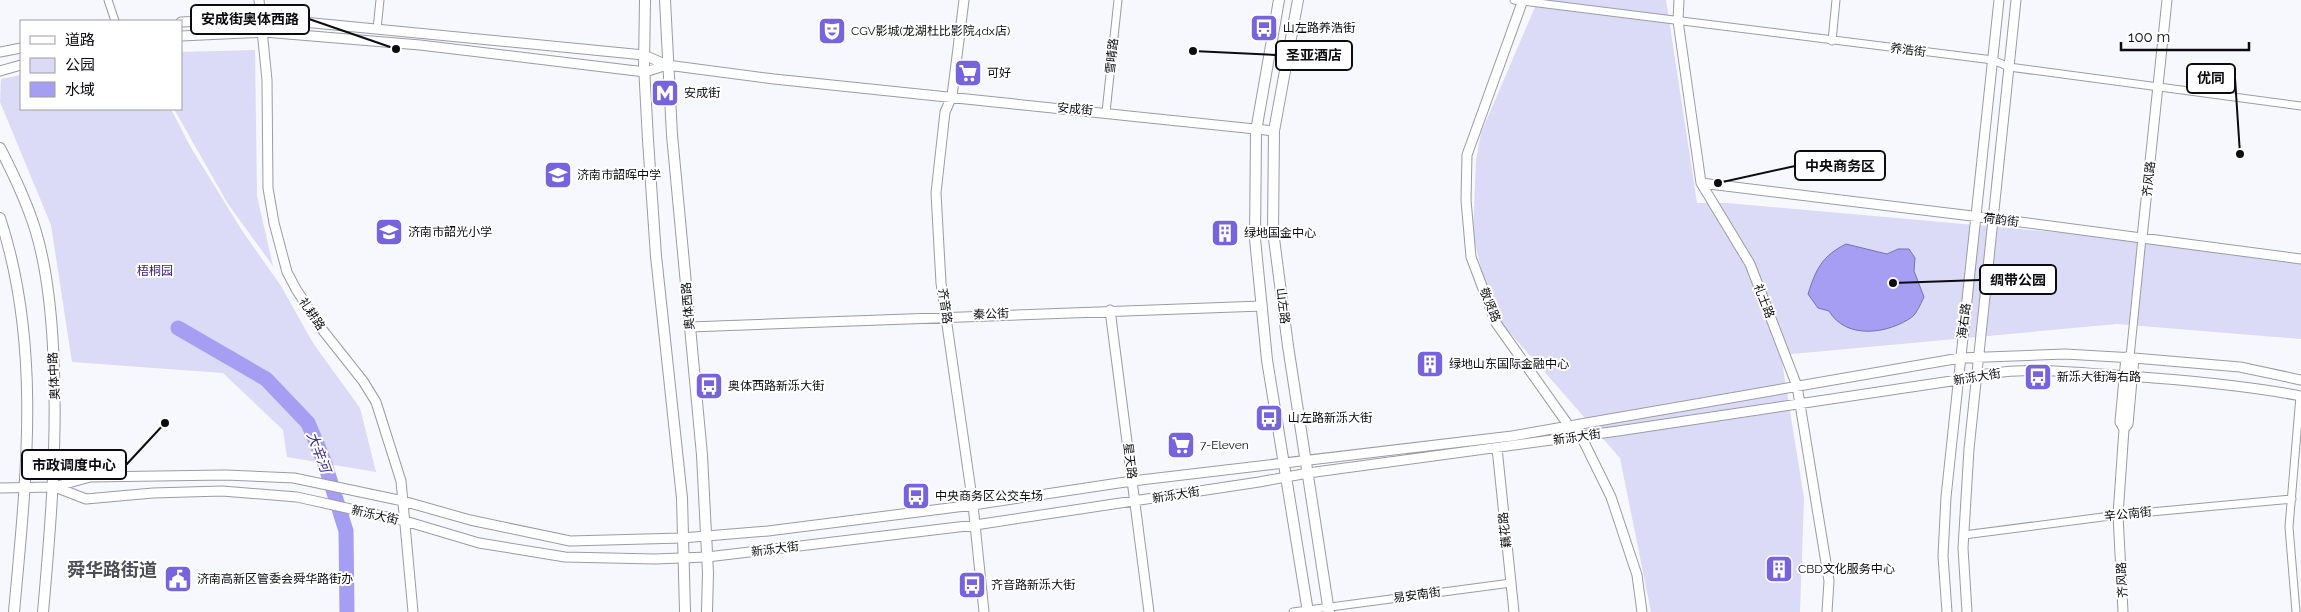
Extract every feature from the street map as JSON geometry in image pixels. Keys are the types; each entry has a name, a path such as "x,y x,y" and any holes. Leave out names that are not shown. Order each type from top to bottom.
{"main road":[{"name":"礼耕路","path":"259,0 264,32 267,80 268,188 274,224 287,272 321,328 363,381 376,402 401,481 413,612"},
{"name":"奥体西路","path":"645,0 644,55 656,256 682,498 685,612"},
{"name":"奥体西路","path":"665,0 667,66 702,455 708,556 707,612"},
{"name":"齐音路","path":"964,0 951,97 944,112 936,193 941,283 973,505 984,612"},
{"name":"山左路","path":"1279,0 1257,128 1255,239 1267,360 1308,611"},
{"name":"山左路","path":"1298,0 1274,131 1273,231 1288,346 1329,610"},
{"name":"敬贤路","path":"1520,0 1467,154 1466,200 1471,257 1496,323 1569,426 1581,436 1611,498 1637,575 1642,612"},
{"name":"礼士路","path":"1679,0 1678,21 1701,183 1750,264 1797,386 1829,581 1827,612"},
{"name":"海右路","path":"1947,612 1943,556 1960,358 1977,217 1999,0"},
{"name":"海右路","path":"1967,612 1964,535 1976,374 2016,0"},
{"name":"齐风路","path":"2142,238 2167,0"},
{"name":"安成街","path":"182,22 262,18 644,55 667,66 1274,131"},
{"name":"安成街","path":"182,36 264,32 420,45 645,72 667,66"},
{"path":"0,52 20,48"},
{"path":"0,71 20,66"},
{"name":"奥体中路","path":"0,148 19,186 36,232 46,278 51,320 56,394 54,487 43,612"},
{"name":"荷韵街","path":"1701,183 1992,218 2301,260"},
{"name":"奥体中路","path":"0,218 12,255 23,312 29,383 26,486 14,612"},
{"name":"秦公街","path":"690,327 946,316 1262,306"},
{"name":"星天路","path":"1110,310 1149,612"},
{"name":"新泺大街","path":"0,488 26,486 54,487 90,477 225,474 301,479 403,501 470,520 570,540 706,537 973,505 1132,481 1512,436 1960,358 2065,354 2130,357 2240,367 2301,380"},
{"name":"齐风路","path":"2123,612 2118,515 2124,428 2120,422 2130,357"},
{"name":"新泺大街","path":"54,487 86,499 153,493 222,491 298,497 405,521 479,542 565,557 655,559 708,556 975,525 1286,478 1308,473 1581,436 1958,380 1976,374 2064,370 2220,383 2301,396"},
{"name":"藕花路","path":"1497,448 1514,612"}],"street":[{"path":"108,0 115,20"},
{"path":"377,29 380,0"},
{"name":"雪晴路","path":"1106,112 1118,0"},
{"name":"养浩街","path":"1520,0 1993,60 2009,67 2301,106"},
{"path":"1832,41 1836,0"},
{"name":"齐风路","path":"2130,357 2142,238"},
{"path":"2296,612 2289,527 2301,396"},
{"name":"辛公南街","path":"1964,535 2118,515 2292,499"},
{"name":"易安南街","path":"1293,612 1329,610 1510,583"}],"green space":[{"path":"1538,0 1666,0 1697,203 1727,203 2301,254 2301,339 2117,324 1781,355 1804,498 1800,612 1651,612 1620,458 1491,311 1473,234 1476,160 1481,133"},
{"path":"255,50 257,196 273,266 228,204 175,110 182,110 182,52"},
{"name":"梧桐园","path":"20,75 20,110 172,110 190,146 241,229 281,286 313,343 360,408 376,472 287,457 283,430 223,373 72,362 51,225 0,102 1,79"}],"water":[{"path":"1846,244 1887,254 1898,249 1909,249 1915,258 1914,271 1924,297 1912,317 1902,323 1880,330 1856,330 1846,327 1836,320 1829,311 1818,308 1808,294 1817,270 1831,253"}],"waterway":[{"name":"大辛河","path":"178,328 266,379 308,423 324,461 346,531 347,612"}],"place":[{"name":"山左路养浩街","path":"1264,28"},
{"name":"CGV影城(龙湖杜比影院4dx店)","path":"832,31"},
{"name":"安成街奥体西路","path":"396,49"},
{"name":"圣亚酒店","path":"1193,51"},
{"name":"可好","path":"968,73"},
{"name":"安成街","path":"665,93"},
{"name":"优同","path":"2240,154"},
{"name":"济南市韶晖中学","path":"558,175"},
{"name":"中央商务区","path":"1718,183"},
{"name":"济南市韶光小学","path":"389,232"},
{"name":"绿地国金中心","path":"1225,233"},
{"name":"绸带公园","path":"1893,283"},
{"name":"绿地山东国际金融中心","path":"1430,364"},
{"name":"新泺大街海右路","path":"2038,377"},
{"name":"奥体西路新泺大街","path":"709,386"},
{"name":"山左路新泺大街","path":"1269,418"},
{"name":"市政调度中心","path":"165,423"},
{"name":"7-Eleven","path":"1181,445"},
{"name":"中央商务区公交车场","path":"916,496"},
{"name":"CBD文化服务中心","path":"1779,569"},
{"name":"济南高新区管委会舜华路街办","path":"178,579"},
{"name":"齐音路新泺大街","path":"972,585"}],"district":[{"name":"舜华路街道","path":"112,570"}]}
